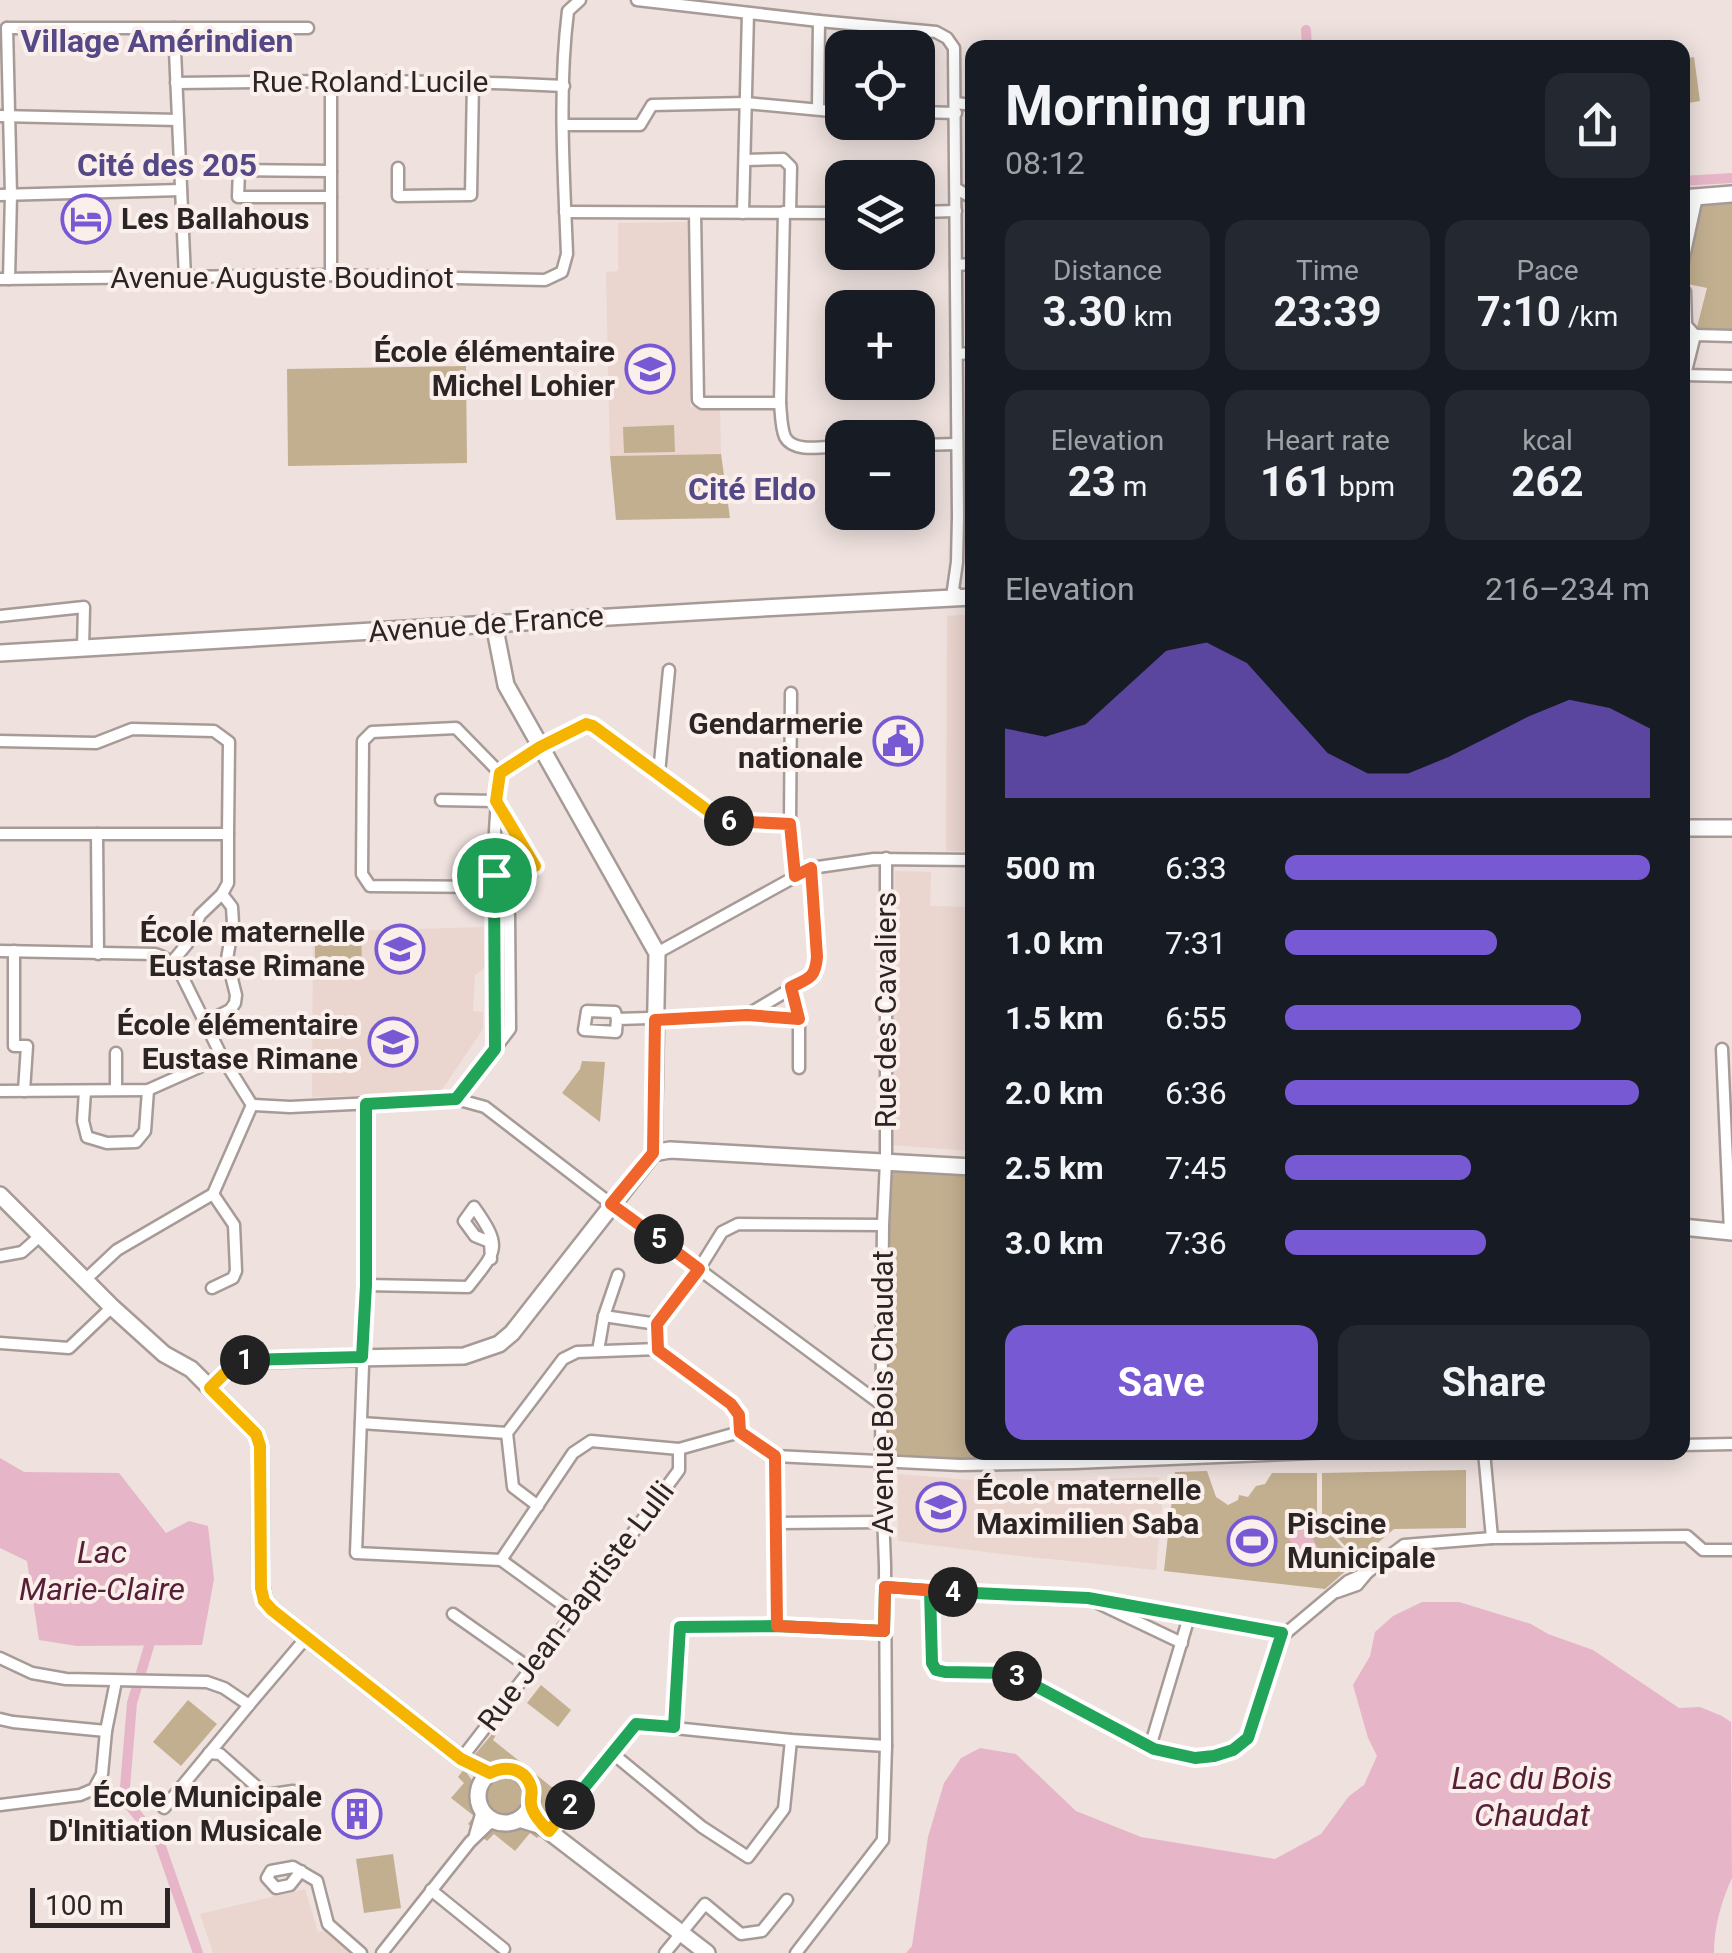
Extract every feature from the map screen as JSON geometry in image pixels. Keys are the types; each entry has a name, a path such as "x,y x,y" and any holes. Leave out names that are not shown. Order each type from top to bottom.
{"street":[{"path":"580,0 568,11 565,212 825,213"},
{"path":"637,0 936,32 954,48 958,596"},
{"path":"743,213 748,13"},
{"path":"818,109 819,22"},
{"path":"4,279 4,23 308,28"},
{"path":"174,28 184,278"},
{"path":"330,81 331,275"},
{"name":"Rue Roland Lucile","path":"176,84 330,81 564,86"},
{"path":"398,168 398,196 470,195 473,82"},
{"path":"564,125 640,125 652,105 746,103 825,110"},
{"path":"935,110 965,106"},
{"path":"5,116 178,120"},
{"path":"744,160 783,159 791,168 780,403 784,434 789,442 799,447 825,446"},
{"path":"331,170 239,170 238,197 331,197"},
{"path":"956,189 965,194"},
{"path":"6,195 181,190"},
{"path":"1690,197 1732,194"},
{"path":"935,212 956,211"},
{"name":"Avenue Auguste Boudinot","path":"4,279 331,275 544,280 562,272 567,254 565,212"},
{"path":"695,213 700,402 780,403"},
{"path":"956,265 965,264"},
{"path":"1690,329 1695,335 1732,336"},
{"path":"1690,353 1695,335"},
{"path":"956,354 965,354"},
{"path":"1690,375 1732,376"},
{"path":"935,445 957,444"},
{"path":"958,473 965,472"},
{"name":"Avenue de France","path":"0,653 958,596"},
{"path":"0,616 84,607 84,648"},
{"path":"210,1388 234,1364 246,1360 464,1356 498,1344 512,1333 653,1153 657,954 506,685 494,624"},
{"path":"659,772 669,670"},
{"path":"792,693 790,824 795,876"},
{"path":"456,1099 495,1049 494,887 500,773 540,747 590,724 722,820 790,824"},
{"path":"496,801 535,866 494,887 370,886 364,880 363,741 372,732 456,728 500,773"},
{"path":"0,742 96,743 132,729 214,731 229,742 228,882 222,894 200,915 187,944 172,962"},
{"path":"442,800 496,801"},
{"path":"1690,828 1732,828"},
{"path":"0,834 228,834"},
{"path":"96,834 98,954"},
{"path":"657,954 811,868 886,858 965,860"},
{"name":"Rue des Cavaliers","path":"886,858 886,1161"},
{"path":"747,1015 816,971 811,868"},
{"path":"204,1023 235,1004 227,960 232,907 222,894"},
{"path":"0,951 155,954 172,962 252,1106"},
{"path":"14,951 14,1046 27,1046 24,1091"},
{"path":"791,987 799,1019 800,1068"},
{"path":"616,1019 747,1015 799,1019"},
{"path":"1690,1228 1731,1232 1722,1049"},
{"path":"116,1053 116,1089"},
{"path":"0,1090 148,1090 222,1057"},
{"path":"85,1092 83,1121 87,1136 108,1143 136,1142 145,1131 148,1090"},
{"path":"252,1106 456,1099 486,1107 882,1405"},
{"path":"366,1104 366,1285 356,1553 500,1560 574,1613"},
{"path":"86,1280 116,1250 213,1194 252,1106"},
{"path":"653,1153 670,1150 965,1166"},
{"name":"Avenue Bois Chaudat","path":"796,1953 882,1840 886,1746 881,1462 886,1161"},
{"path":"212,1288 233,1278 236,1271 234,1225 213,1194"},
{"path":"0,1196 112,1306 164,1354 191,1369 256,1434 260,1446 264,1601 305,1639 485,1778"},
{"path":"366,1285 468,1287 490,1258 494,1244 474,1207 464,1221 475,1236 490,1242 490,1258"},
{"path":"658,1350 657,1324 722,1232 738,1224 883,1225"},
{"path":"0,1256 22,1252 40,1236"},
{"path":"598,1350 618,1274"},
{"path":"0,1342 69,1348 112,1306"},
{"path":"604,1316 657,1324"},
{"path":"538,1506 513,1486 507,1433 563,1359 577,1352 658,1350 731,1404 739,1415 740,1432"},
{"path":"361,1422 507,1433"},
{"path":"500,1560 573,1453 591,1441 679,1450 740,1432"},
{"path":"740,1432 775,1456 960,1465 1140,1460"},
{"path":"1690,1445 1732,1444"},
{"name":"Rue Jean-Baptiste Lulli","path":"461,1759 679,1470 679,1450"},
{"path":"775,1456 777,1626"},
{"path":"1485,1460 1492,1538"},
{"path":"776,1523 883,1522"},
{"path":"885,1587 1088,1598 1282,1633 1336,1592 1357,1586 1368,1572 1404,1545 1492,1538 1687,1536 1703,1550 1732,1550"},
{"path":"930,1590 932,1663 936,1670 1011,1674 1150,1747 1195,1758 1214,1756 1242,1745 1248,1738 1282,1633"},
{"path":"1088,1598 1182,1643"},
{"path":"453,1614 531,1669"},
{"path":"1150,1747 1189,1617"},
{"path":"674,1727 680,1627 884,1631"},
{"path":"164,1808 305,1639"},
{"path":"0,1658 32,1672 66,1680 208,1682 249,1705"},
{"path":"0,1805 94,1789 102,1774 116,1681"},
{"path":"0,1719 106,1730"},
{"path":"546,1828 636,1724 886,1746"},
{"path":"612,1753 748,1858 784,1809 791,1740"},
{"path":"209,1753 220,1754 266,1795 293,1792"},
{"path":"519,1819 530,1805 531,1788 522,1774 506,1768 485,1778 478,1798 488,1816 502,1823 519,1819 546,1828"},
{"path":"530,1805 546,1828 707,1953"},
{"path":"382,1953 488,1816"},
{"path":"302,1871 318,1880 328,1924 360,1953"},
{"path":"431,1890 504,1949"},
{"path":"664,1953 705,1904 741,1934 762,1931 787,1900"}],"shaded area":[{"path":"1694,57 1700,101 1690,103 1690,58"},
{"path":"1732,194 1732,335 1695,335 1707,288 1690,284 1690,232 1697,197"},
{"path":"692,222 690,407 720,409 721,454 610,456 606,272 618,271 618,223"},
{"path":"466,366 467,463 288,466 287,369"},
{"path":"674,425 675,452 624,453 623,427"},
{"path":"721,454 730,518 616,520 610,456"},
{"path":"965,615 965,851 946,851 947,616"},
{"path":"895,871 931,872 930,906 965,907 965,1150 891,1145"},
{"path":"487,927 486,967 475,975 473,1011 483,1012 483,1029 439,1094 312,1097 313,932"},
{"path":"361,932 362,964 315,965 315,933"},
{"path":"582,1061 605,1062 600,1122 562,1093"},
{"path":"886,1161 965,1167 965,1460 1074,1460 1074,1463 881,1462"},
{"path":"1466,1470 1466,1528 1394,1529 1358,1560 1322,1521 1322,1473"},
{"name":"Piscine Municipale","path":"1207,1471 1216,1497 1228,1505 1238,1500 1239,1495 1248,1497 1272,1473 1317,1473 1317,1520 1356,1562 1325,1589 1164,1571 1175,1472"},
{"path":"898,1474 1009,1483 1157,1477 1164,1484 1156,1570 898,1541"},
{"path":"541,1685 571,1710 558,1727 527,1703"},
{"path":"188,1700 217,1724 181,1766 153,1742"},
{"path":"493,1733 493,1740 559,1793 563,1789 572,1797 548,1826 537,1813 536,1790 530,1775 512,1767 491,1770 471,1759"},
{"path":"464,1769 476,1786 475,1830 468,1824 474,1816 451,1798 464,1783 458,1777"},
{"path":"505,1779 518,1784 523,1797 518,1810 505,1815 492,1810 487,1797 492,1784"},
{"path":"520,1823 542,1833 537,1838 530,1833 515,1851 494,1834 487,1841 482,1837 494,1825 510,1828"},
{"path":"393,1854 401,1908 364,1913 356,1859"},
{"path":"305,1889 318,1932 330,1930 359,1953 213,1953 200,1914"}],"water":[{"name":"Lac Marie-Claire","path":"0,1458 24,1472 119,1473 166,1533 189,1521 208,1526 214,1579 202,1645 77,1646 39,1640 27,1561 0,1548"},
{"path":"1306,1527 1322,1555 1305,1566 1288,1537"},
{"name":"Lac du Bois Chaudat","path":"1422,1602 1459,1602 1531,1624 1593,1650 1679,1708 1700,1707 1731,1722 1732,1878 1719,1915 1714,1953 906,1953 912,1946 928,1837 944,1783 961,1758 980,1748 1016,1754 1076,1811 1141,1837 1275,1859 1321,1834 1349,1796 1364,1785 1377,1756 1353,1685 1370,1656 1375,1632 1393,1616"}],"waterway":[{"path":"1306,30 1307,40"},
{"path":"1690,181 1732,178"},
{"path":"149,1646 132,1703 124,1799 159,1841 198,1953"}],"place":[{"name":"Les Ballahous","path":"86,219"},
{"name":"École élémentaire Michel Lohier","path":"650,369"},
{"name":"Gendarmerie nationale","path":"898,741"},
{"name":"École maternelle Eustase Rimane","path":"400,949"},
{"name":"École élémentaire Eustase Rimane","path":"393,1042"},
{"name":"École maternelle Maximilien Saba","path":"941,1507"},
{"name":"Piscine Municipale","path":"1252,1541"},
{"name":"École Municipale D'Initiation Musicale","path":"357,1814"}],"district":[{"name":"Village Amérindien","path":"157,41"},
{"name":"Cité des 205","path":"167,165"},
{"name":"Cité Eldo","path":"752,489"}],"route":[{"path":"494,875 495,1049 456,1099 366,1104 362,1357 246,1360 234,1364 210,1388 256,1434 260,1446 264,1601 305,1639 461,1759 490,1773 506,1768 522,1774 531,1788 530,1805 549,1831 636,1724 674,1727 680,1627 884,1631 885,1587 930,1590 932,1663 938,1672 1011,1674 1154,1749 1177,1755 1214,1756 1242,1745 1248,1738 1282,1633 1088,1598 890,1587 885,1587 884,1631 777,1626 775,1456 740,1432 739,1415 731,1404 658,1350 657,1324 699,1269 611,1204 653,1153 655,1020 747,1015 799,1019 791,987 816,971 811,868 795,876 790,824 722,820 588,724 540,747 500,773 496,801 535,866 494,875"}]}
